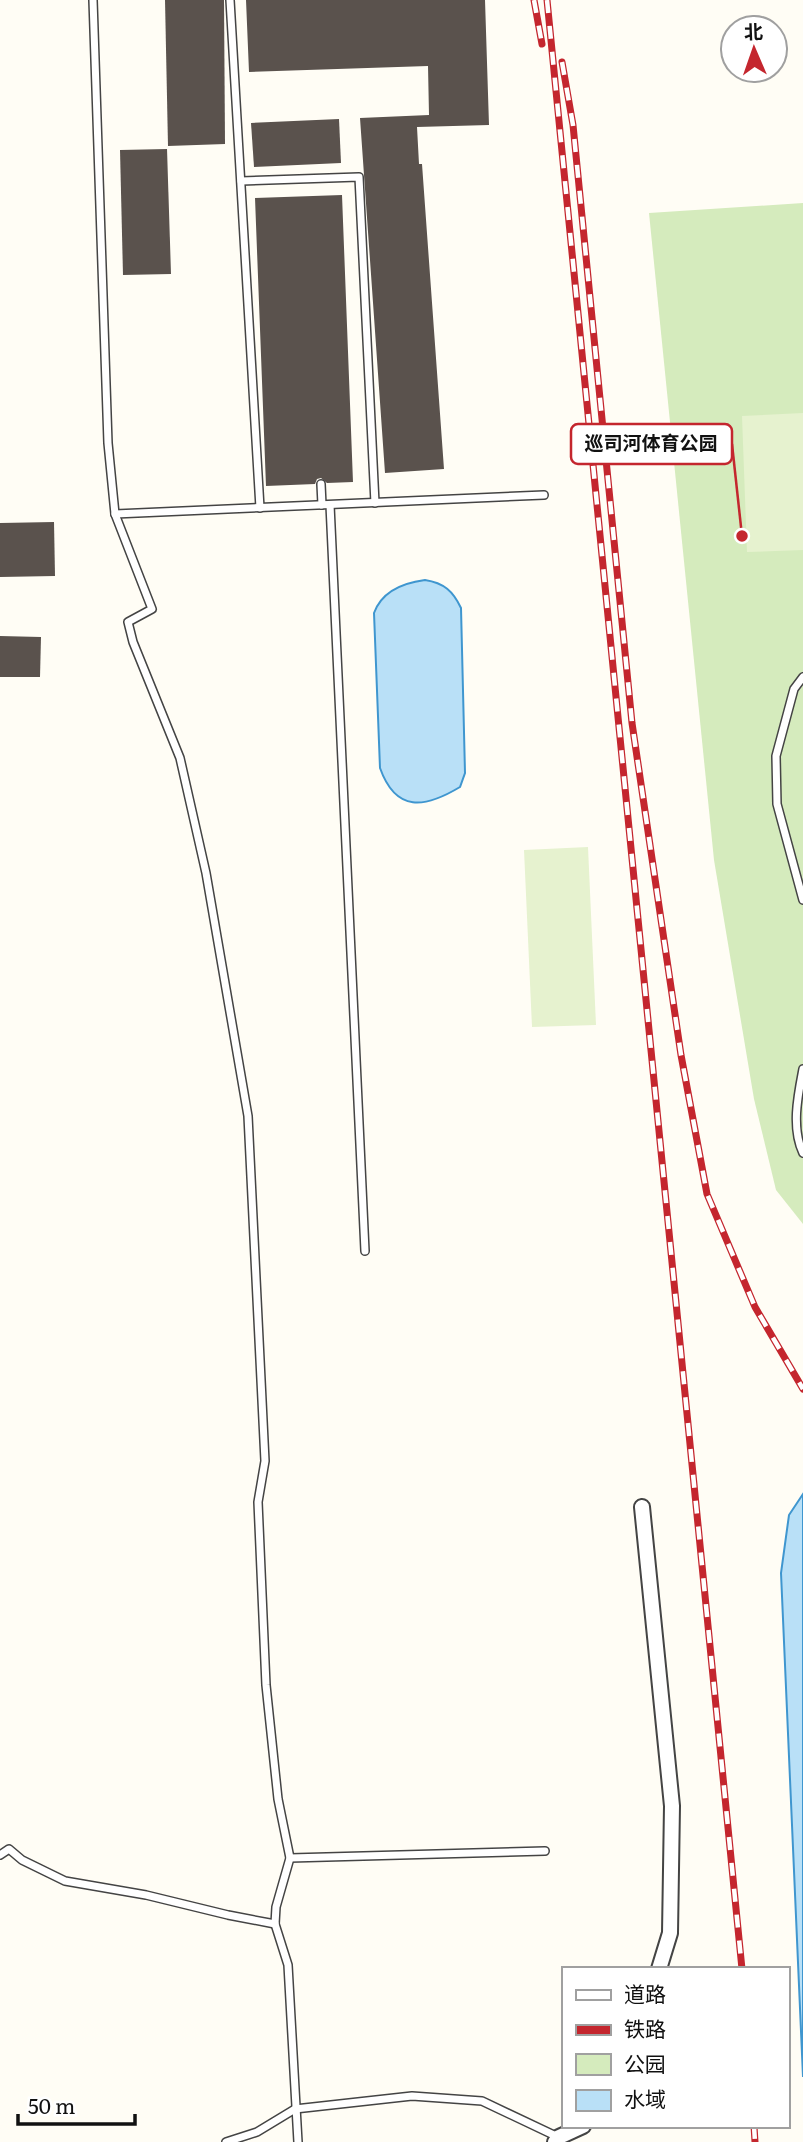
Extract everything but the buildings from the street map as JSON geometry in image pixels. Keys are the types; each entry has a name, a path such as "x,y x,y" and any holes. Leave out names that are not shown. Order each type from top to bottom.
{"street":[{"path":"642,1507 672,1806 670,1933 660,1967"},
{"path":"557,2140 579,2128"}],"lane":[{"path":"93,0 108,443 115,514 152,609 128,622 133,642 180,758 206,873 248,1116 265,1461 258,1502 266,1685 278,1799 290,1858 276,1908 275,1924 288,1965 298,2142"},
{"path":"230,0 260,509"},
{"path":"241,181 359,177 375,503"},
{"path":"321,484 326,505 365,1251"},
{"path":"115,514 544,495"},
{"path":"803,677 794,689 776,756 777,804 803,900"},
{"path":"803,1069 797,1101 798,1142 803,1153"},
{"path":"0,1855 9,1849 22,1860 65,1881 145,1895 275,1924"},
{"path":"290,1858 545,1851"},
{"path":"226,2142 257,2132 295,2109 412,2096 482,2101 557,2140"}],"green space":[{"path":"803,203 803,1224 776,1190 754,1099 714,860 649,213"},
{"path":"803,413 803,550 747,552 742,416"},
{"path":"588,847 596,1025 532,1027 524,850"}],"water":[{"path":"425,580 438,583 447,589 461,608 465,773 460,787 435,799 413,802 394,793 380,768 374,613 382,599 394,589"},
{"path":"803,1494 803,2077 781,1573 789,1515"}],"railway":[{"path":"534,0 542,44"},
{"path":"547,0 742,1967"},
{"path":"562,62 573,125 632,723 681,1055 707,1194 755,1307 803,1389"},
{"path":"754,2128 755,2142"}],"place":[{"name":"巡司河体育公园","path":"742,536"}]}
